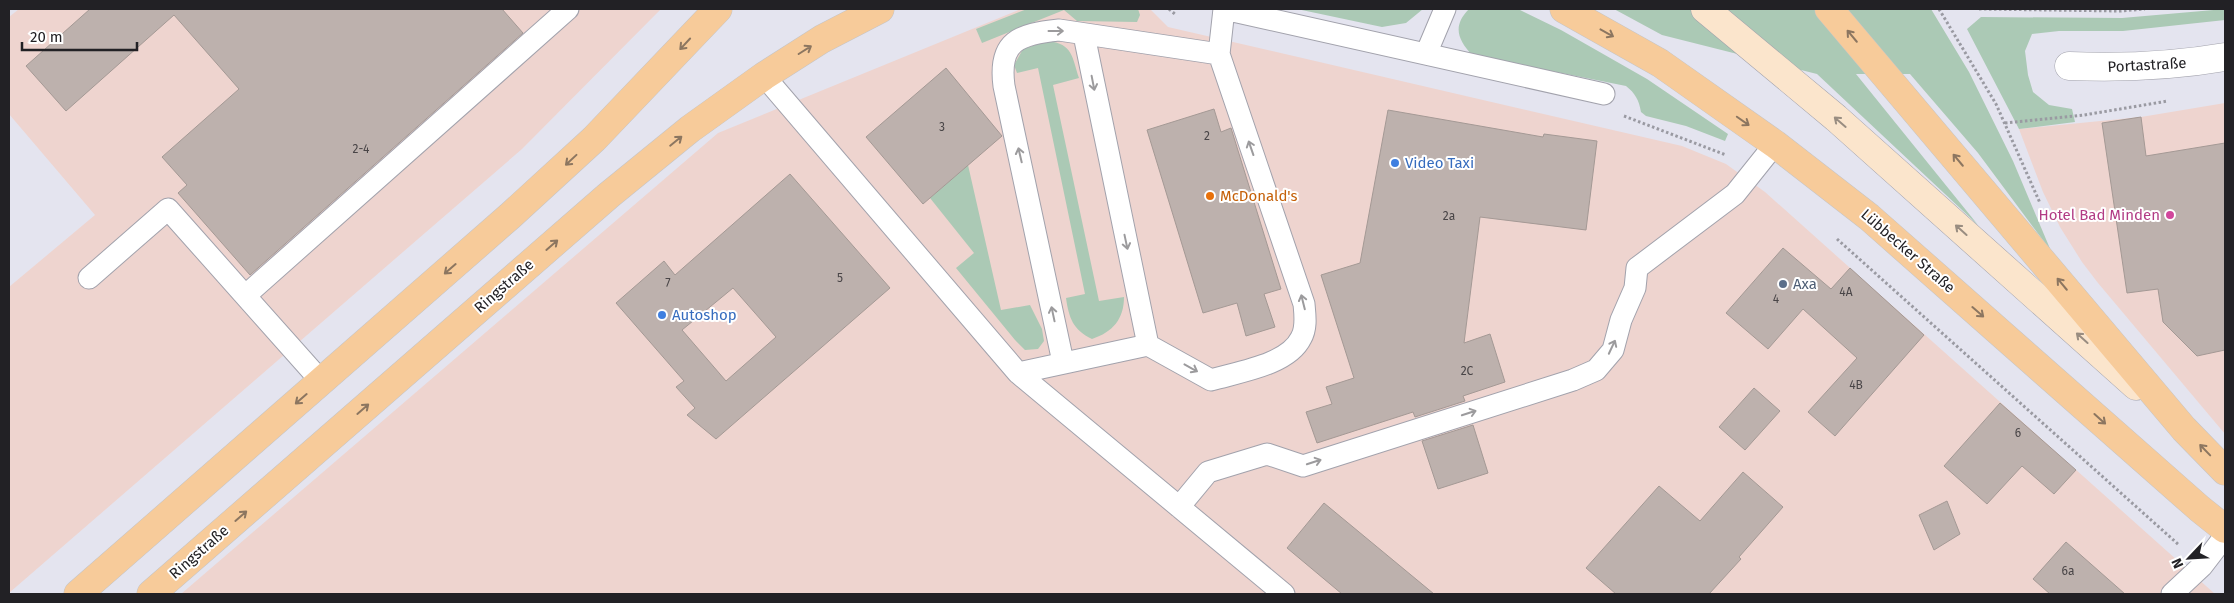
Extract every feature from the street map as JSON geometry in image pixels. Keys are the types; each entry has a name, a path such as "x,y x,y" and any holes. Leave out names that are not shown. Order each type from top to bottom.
{"main road":[{"path":"78,594 510,216 594,138 718,9"},
{"name":"Ringstraße","path":"151,594 610,195 690,129 764,76 822,40 880,9"},
{"name":"Lübbecker Straße","path":"1564,9 1660,63 1776,144 1869,217 2225,529"},
{"path":"1705,9 1836,118 2184,429 2225,471"},
{"path":"1829,9 2184,429"}],"street":[{"name":"Portastraße","path":"2068,66 2106,68 2198,62 2225,58"}],"lane":[{"path":"1018,373 1148,345 1211,380 1277,360 1292,351 1302,338 1306,320 1304,304 1219,54 1224,9 1604,94"},
{"path":"1426,54 1445,9"},
{"path":"246,296 559,12"},
{"path":"1063,362 1002,71 1008,47 1019,39 1040,32 1059,30 1219,54"},
{"path":"1084,35 1148,345"},
{"path":"764,76 1018,373 1284,594"},
{"path":"1179,507 1208,472 1267,454 1303,466 1573,380 1596,370 1613,350 1621,320 1635,288 1637,268 1735,194 1776,144"},
{"path":"89,278 168,209 321,381"},
{"path":"2172,594 2202,566 2225,536"}],"path":[{"path":"1939,9 1996,104 2042,208"},
{"path":"1979,9 2110,11 2145,9"},
{"path":"2005,123 2084,115 2169,101"}],"shaded area":[{"path":"19,9 661,9 522,149 9,593 9,287 95,215 9,114 9,17"},
{"path":"1021,9 1150,9 1168,27 1682,146 1726,164 1765,192 2215,594 181,594 718,133"},
{"path":"2225,103 2225,434 2082,262 2060,227 2043,192 2019,129 2141,117"}],"green space":[{"path":"1027,9 1138,9 1140,15 1137,22 1077,21 1064,10 982,43 976,29"},
{"path":"1297,9 1423,9 1406,23 1382,27"},
{"path":"1469,9 1518,9 1561,30 1647,79 1728,134 1725,141 1686,126 1646,116 1641,112 1638,100 1634,94 1626,86 1472,55 1463,44 1459,33 1460,21"},
{"path":"1614,9 1931,9 1969,72 2013,161 2051,251 1978,153 1910,74 1856,74 1978,225 1817,74 1662,35"},
{"path":"2225,9 2225,20 2123,31 2059,31 2032,34 2025,51 2028,75 2033,92 2049,105 2072,109 2075,122 2019,129 1967,29 1981,17 2122,18"},
{"path":"1048,41 1067,48 1073,58 1079,78 1053,85 1099,301 1124,297 1122,312 1116,324 1106,333 1092,339 1080,332 1073,323 1067,305 1066,298 1085,294 1038,68 1017,73 1014,65 1023,49"},
{"path":"968,165 1001,310 1030,305 1042,329 1044,341 1038,349 1025,350 956,268 974,253 930,198"}],"building":[{"path":"90,9 502,9 523,33 250,275 178,193 187,185 162,157 239,89 174,15 66,111 26,66"},
{"path":"946,68 1002,136 923,204 866,137"},
{"name":"McDonald's","path":"1214,109 1221,132 1231,128 1281,289 1264,294 1275,327 1246,336 1237,303 1203,313 1147,130"},
{"path":"1388,110 1543,137 1544,134 1597,141 1586,230 1480,217 1464,343 1490,334 1505,382 1463,396 1465,401 1415,417 1413,412 1317,443 1306,412 1332,404 1326,387 1354,378 1321,275 1360,263"},
{"name":"Hotel Bad Minden","path":"2141,117 2146,156 2225,143 2225,350 2197,356 2163,322 2158,289 2127,293 2102,123"},
{"path":"790,174 890,288 716,439 687,415 695,408 676,387 684,381 616,303 664,261 675,275","holes":["733,288 776,337 726,381 682,330"]},
{"path":"1783,248 1831,289 1850,268 1924,335 1835,436 1808,412 1857,358 1803,309 1768,349 1726,313"},
{"path":"1754,388 1780,411 1745,450 1719,427"},
{"path":"2000,403 2076,470 2054,494 2022,466 1987,504 1944,466"},
{"path":"1473,425 1488,473 1438,489 1422,441"},
{"path":"1743,472 1783,507 1739,557 1741,559 1709,594 1616,594 1586,568 1659,486 1700,521"},
{"path":"1947,501 1960,534 1934,550 1919,515"},
{"path":"1324,503 1434,594 1342,594 1287,548"},
{"path":"2066,542 2125,594 2050,594 2033,579"}],"place":[{"name":"Video Taxi","path":"1395,163"},
{"name":"McDonald's","path":"1210,196"},
{"name":"Hotel Bad Minden","path":"2170,215"},
{"name":"Axa","path":"1783,284"},
{"name":"Autoshop","path":"662,315"}]}
